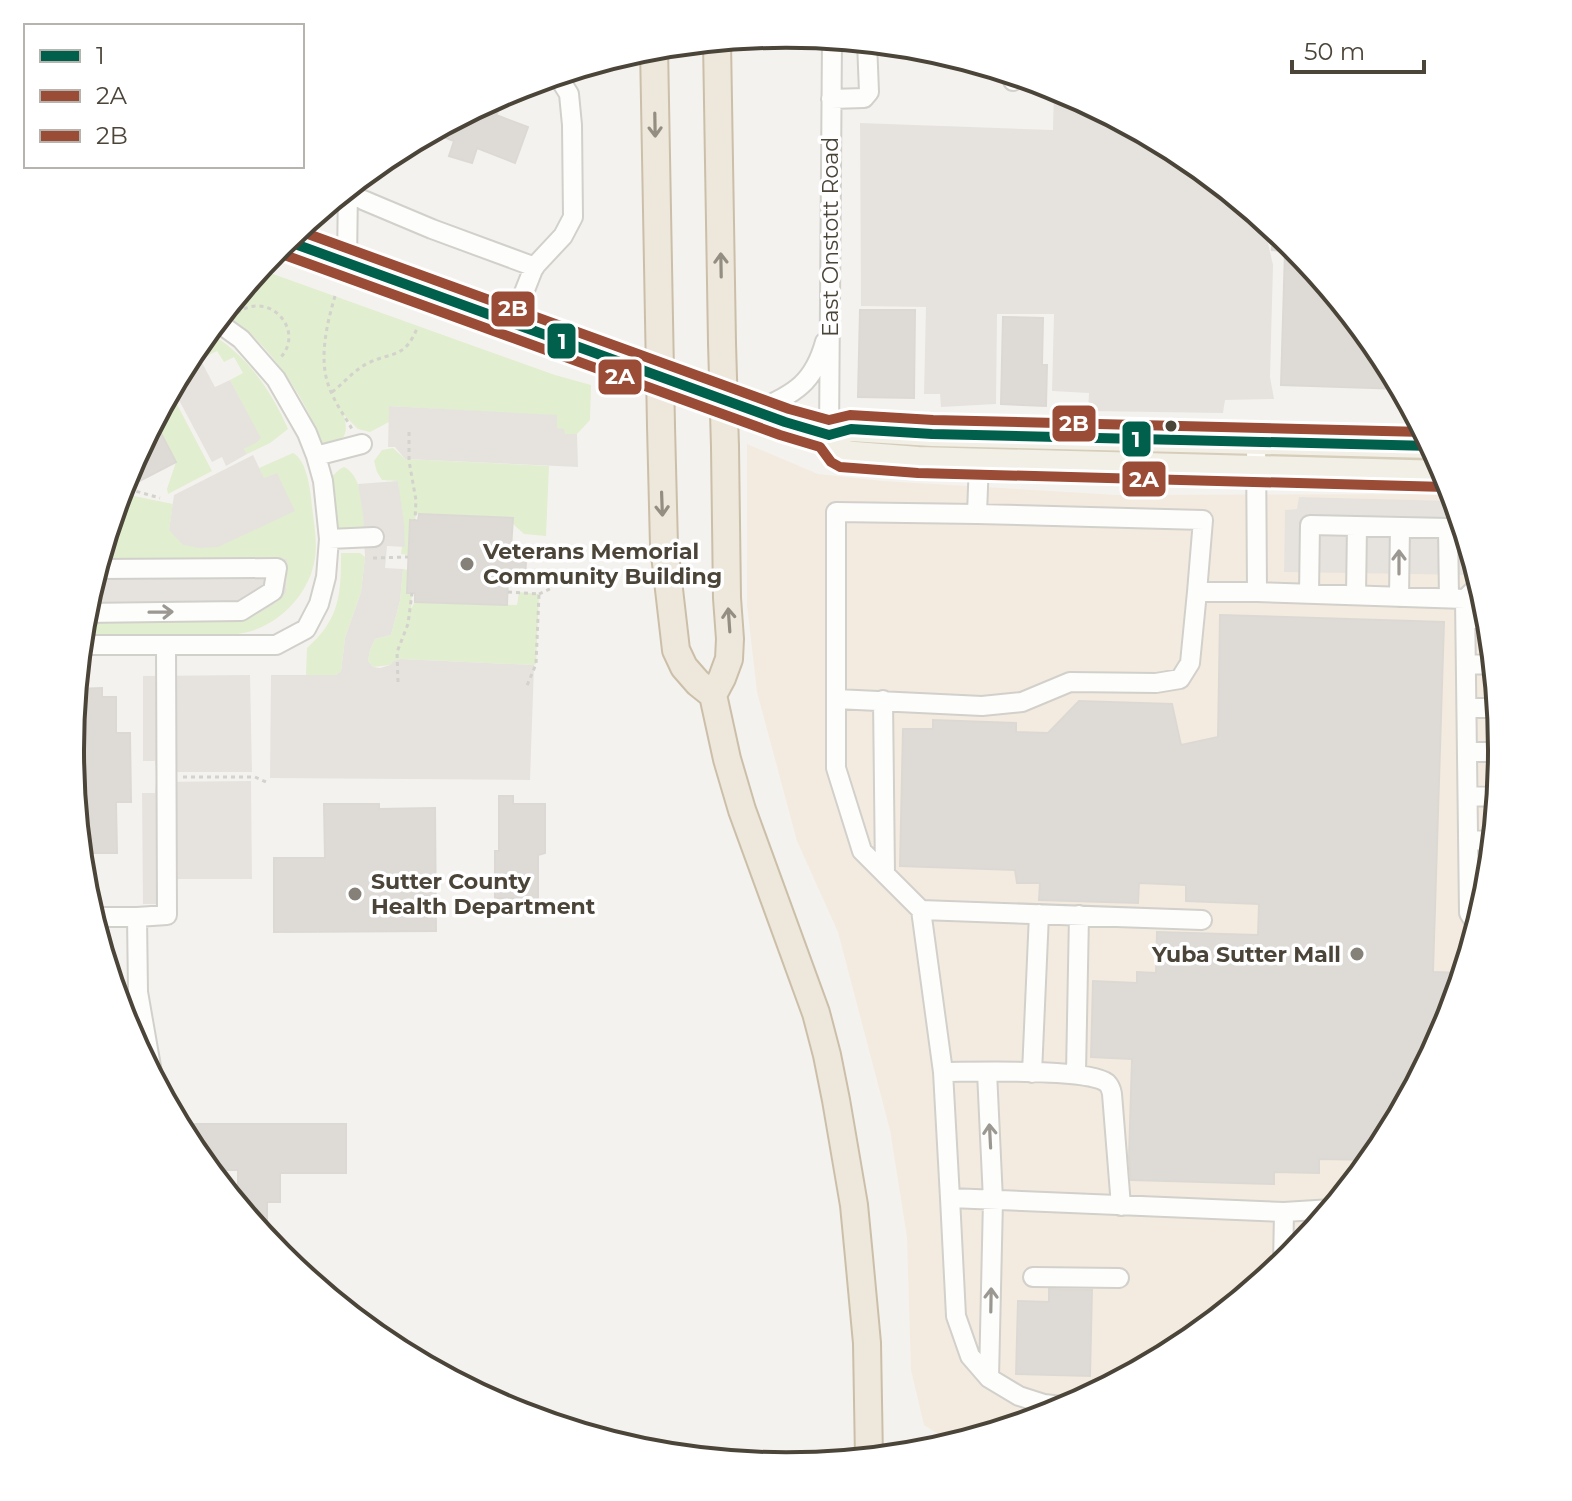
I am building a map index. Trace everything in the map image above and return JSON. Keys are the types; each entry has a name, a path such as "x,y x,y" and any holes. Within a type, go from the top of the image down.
{"highway":[{"path":"713,695 729,659 730,639 717,52"},
{"path":"654,60 664,546 676,650 684,667 713,695 742,810 816,1013 830,1070 846,1156 859,1257 867,1343 869,1448"}],"main road":[{"path":"298,245 829,435 851,429 932,434 1419,446"},
{"path":"829,435 842,453 918,459 1431,473"}],"street":[{"name":"East Onstott Road","path":"829,435 832,50"},
{"path":"831,99 864,98 869,92 867,53"},
{"path":"512,323 535,267 563,236 573,217 569,94 563,84"},
{"path":"363,200 535,267"},
{"path":"347,263 348,201"},
{"path":"92,645 276,645 306,629 319,604 326,577 329,539 323,481 316,456 307,433 276,379 228,324"},
{"path":"756,411 791,395 810,376 820,361 830,324"},
{"path":"1256,441 1257,592"},
{"path":"316,456 362,444"},
{"path":"977,514 979,461"},
{"path":"836,699 982,706 1022,702 1070,682 1156,683 1180,679 1190,663 1203,520 836,512 836,699 836,768 862,851 921,910 943,1072 956,1316 970,1356 989,1378 1019,1396 1044,1404"},
{"path":"1309,593 1310,525 1448,528 1457,598 1466,619 1469,913"},
{"path":"1356,595 1357,526"},
{"path":"1399,597 1400,527"},
{"path":"329,539 374,537"},
{"path":"97,613 241,611 273,591 277,568 107,569"},
{"path":"1197,592 1457,598 1470,590"},
{"path":"1466,619 1476,619"},
{"path":"104,917 167,915 166,645"},
{"path":"1466,664 1483,665"},
{"path":"883,700 885,874"},
{"path":"1467,708 1487,708"},
{"path":"1468,752 1488,752"},
{"path":"1468,796 1487,797"},
{"path":"1468,840 1482,841"},
{"path":"1469,884 1476,884"},
{"path":"921,910 1202,920"},
{"path":"1032,1073 1039,914"},
{"path":"1076,1073 1079,915"},
{"path":"137,917 138,992 146,1040"},
{"path":"943,1072 1076,1073 1106,1082 1111,1088 1121,1206"},
{"path":"987,1072 993,1200 989,1378"},
{"path":"950,1198 1284,1212 1317,1210"},
{"path":"1283,1247 1284,1212"},
{"path":"1033,1277 1119,1278"}],"path":[{"path":"335,296 327,325 324,362 327,383 362,444"},
{"path":"240,310 260,305 273,310 286,325 289,335 287,349 276,361"},
{"path":"332,392 368,363 403,349 410,343 418,326"},
{"path":"409,432 415,520"},
{"path":"134,491 160,498"},
{"path":"373,558 408,557"},
{"path":"508,592 539,594 552,588"},
{"path":"398,682 397,652 408,624 412,593"},
{"path":"526,688 536,664 539,594"},
{"path":"166,777 255,777 266,782"}],"shaded area":[{"path":"1054,101 1097,120 1176,166 1214,193 1267,239 1273,265 1270,377 1274,399 1225,400 1223,413 1088,411 1089,393 1052,391 1054,314 997,314 996,404 941,407 940,394 924,394 926,307 861,306 860,123 1053,130"},
{"path":"201,361 215,387 230,380 261,438 244,449 247,454 226,466 222,457 212,462 178,399"},
{"path":"389,406 557,415 557,428 564,429 565,434 577,434 578,467 405,459 395,447 388,447"},
{"path":"747,444 818,474 883,481 1117,495 1439,494 1451,525 1465,569 1482,659 1487,705 1487,796 1475,888 1465,932 1435,1019 1416,1061 1370,1141 1343,1178 1314,1214 1249,1279 1214,1308 1137,1359 1097,1381 1012,1416 941,1436 924,1425 911,1370 907,1237 890,1130 838,932 797,841 757,692 747,605"},
{"path":"253,455 264,478 277,473 295,511 218,547 183,545 169,530 174,495"},
{"path":"398,481 405,547 387,546 385,568 403,569 400,601 391,635 375,639 368,661 373,667 380,668 401,659 534,665 530,780 270,778 271,675 336,675 341,671 345,638 361,592 365,557 358,484"},
{"path":"1299,497 1442,501 1466,575 1284,572 1285,510 1297,509"},
{"path":"110,559 287,559 286,593 259,613 235,621 96,622"},
{"path":"250,675 252,772 156,772 155,761 143,761 143,676"},
{"path":"251,781 252,879 177,879 176,904 143,904 142,793 155,793 156,782"}],"green space":[{"path":"271,273 555,375 591,385 590,420 577,434 564,434 557,429 557,416 390,406 389,422 370,432 358,429 344,415 346,429 343,437 323,446 306,409 283,371 232,319"},
{"path":"218,339 233,350 255,373 274,400 288,429 270,443 247,454 244,449 260,438 230,380 243,373 234,357 224,362 217,351 204,358"},
{"path":"176,403 212,471 168,494 176,462 160,432"},
{"path":"393,448 405,459 549,466 546,536 524,534 512,523 512,518 416,514 415,520 410,521 408,555 401,554 404,547 398,481 382,480 374,461 382,450"},
{"path":"293,453 303,464 308,481 316,553 307,583 292,605 260,628 230,635 94,635 96,622 235,621 259,613 286,593 287,559 110,558 132,496 173,504 169,530 277,473 264,479 259,468"},
{"path":"344,467 350,471 358,486 364,528 359,533 339,535 330,478"},
{"path":"341,553 360,553 365,557 361,592 345,638 341,671 336,675 306,675 307,648 326,627 336,605"},
{"path":"403,569 408,570 407,592 412,593 411,609 415,601 517,605 519,592 539,594 536,664 401,659 390,665 373,667 368,661 375,639 391,635 400,601"}],"building":[{"path":"496,110 496,115 528,127 515,163 477,148 472,163 449,156 454,141 444,137"},
{"path":"1285,256 1343,323 1388,389 1281,385"},
{"path":"860,310 915,310 914,398 858,397"},
{"path":"1003,317 1043,318 1042,365 1047,365 1046,406 1001,404"},
{"path":"160,432 176,462 137,482"},
{"name":"Veterans Memorial Community Building","path":"419,514 513,518 511,548 527,548 525,577 508,577 507,605 415,602 415,593 407,593 410,520 418,521"},
{"path":"1220,615 1444,622 1433,972 1452,973 1416,1061 1356,1160 1319,1159 1319,1173 1274,1172 1274,1184 1131,1180 1132,1059 1091,1057 1093,981 1137,983 1137,972 1156,973 1157,932 1258,935 1259,904 1186,901 1186,885 1139,883 1138,903 1039,900 1040,883 1017,883 1015,870 900,866 903,729 933,729 933,720 1016,723 1016,732 1048,733 1079,701 1172,704 1181,745 1218,737"},
{"path":"102,688 102,697 116,697 116,733 130,733 131,802 116,802 117,853 92,853 85,796 87,689"},
{"path":"499,796 513,796 513,804 545,804 545,853 538,855 538,899 495,898"},
{"name":"Sutter County Health Department","path":"324,804 379,804 379,809 435,808 436,931 274,932 274,858 325,858"},
{"path":"195,1124 346,1124 346,1173 280,1173 280,1202 267,1202 267,1224 238,1189 238,1170 223,1170 195,1130"},
{"path":"1049,1289 1092,1290 1090,1376 1016,1374 1018,1301 1049,1302"}],"transit line":[{"name":"2B","path":"310,235 789,409 829,420 850,415 933,420 1412,432"},
{"name":"1","path":"298,245 785,422 829,435 851,429 932,434 1419,446"},
{"name":"2A","path":"287,256 820,447 831,462 840,467 918,473 1437,487"}],"place":[{"name":"Veterans Memorial Community Building","path":"467,564"},
{"name":"Sutter County Health Department","path":"355,894"},
{"name":"Yuba Sutter Mall","path":"1357,954"}]}
